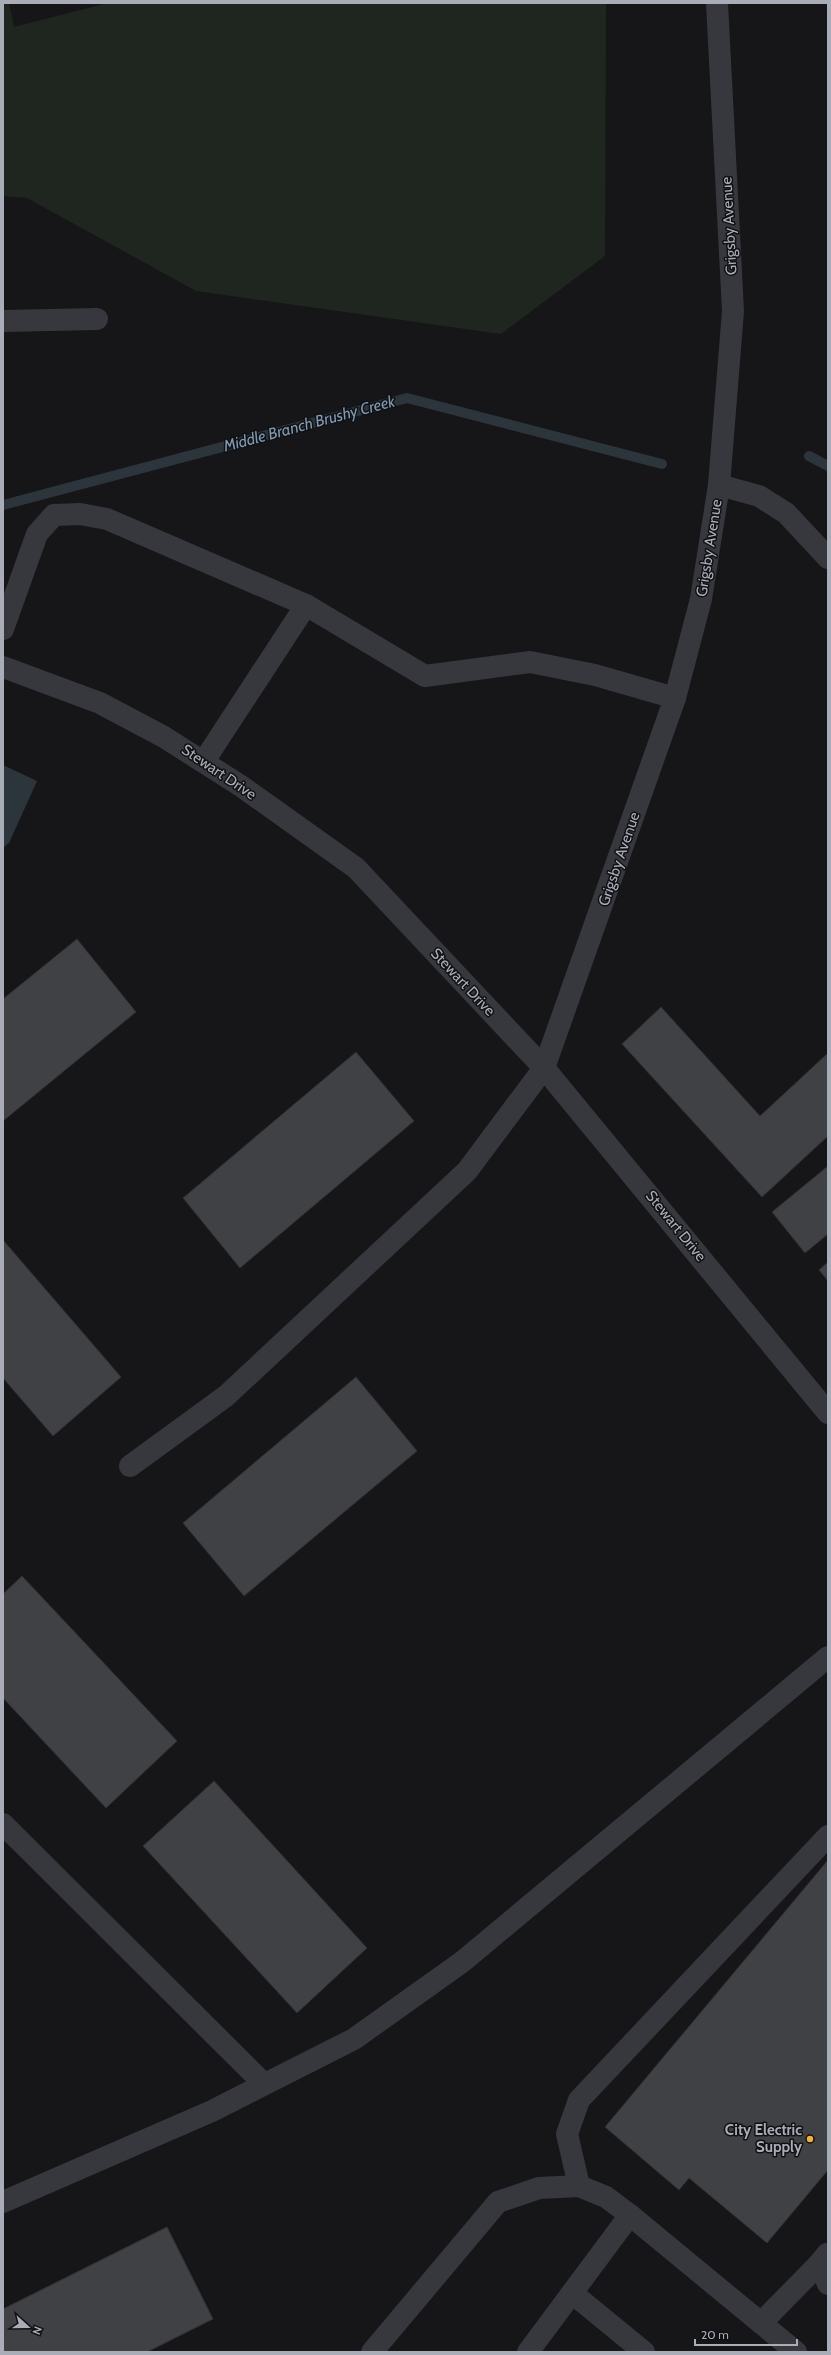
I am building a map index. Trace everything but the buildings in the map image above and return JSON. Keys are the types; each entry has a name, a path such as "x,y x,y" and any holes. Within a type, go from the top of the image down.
{"street":[{"name":"Grigsby Avenue","path":"130,1466 226,1396 467,1171 544,1068 675,698 701,599 719,485 733,312 718,3"},
{"path":"3,321 97,319"},
{"path":"719,485 759,496 786,513 828,558"},
{"path":"3,629 38,534 54,516 80,514 107,519 306,605 425,676 530,662 595,675 675,698"},
{"path":"204,761 306,605"},
{"name":"Stewart Drive","path":"3,667 100,703 164,737 204,761 356,868 544,1068 828,1413"},
{"path":"3,2202 212,2111 354,2039 462,1962 828,1657"},
{"path":"3,1824 264,2084"},
{"path":"579,2186 567,2134 579,2100 828,1836"},
{"path":"372,2352 498,2202 539,2188 579,2186 606,2197 630,2215 796,2352"},
{"path":"528,2352 630,2215"},
{"path":"761,2323 823,2258"},
{"path":"823,2258 828,2284"},
{"path":"572,2293 644,2352"}],"shaded area":[{"path":"3,3 9,3 14,27 108,3 606,3 605,256 501,334 196,291 27,198 3,196"},
{"path":"3,765 37,781 9,843 3,848"}],"waterway":[{"name":"Middle Branch Brushy Creek","path":"3,505 407,398 662,464"},
{"name":"Middle Branch Brushy Creek","path":"809,456 828,466"}],"place":[{"name":"City Electric Supply","path":"810,2139"}]}
